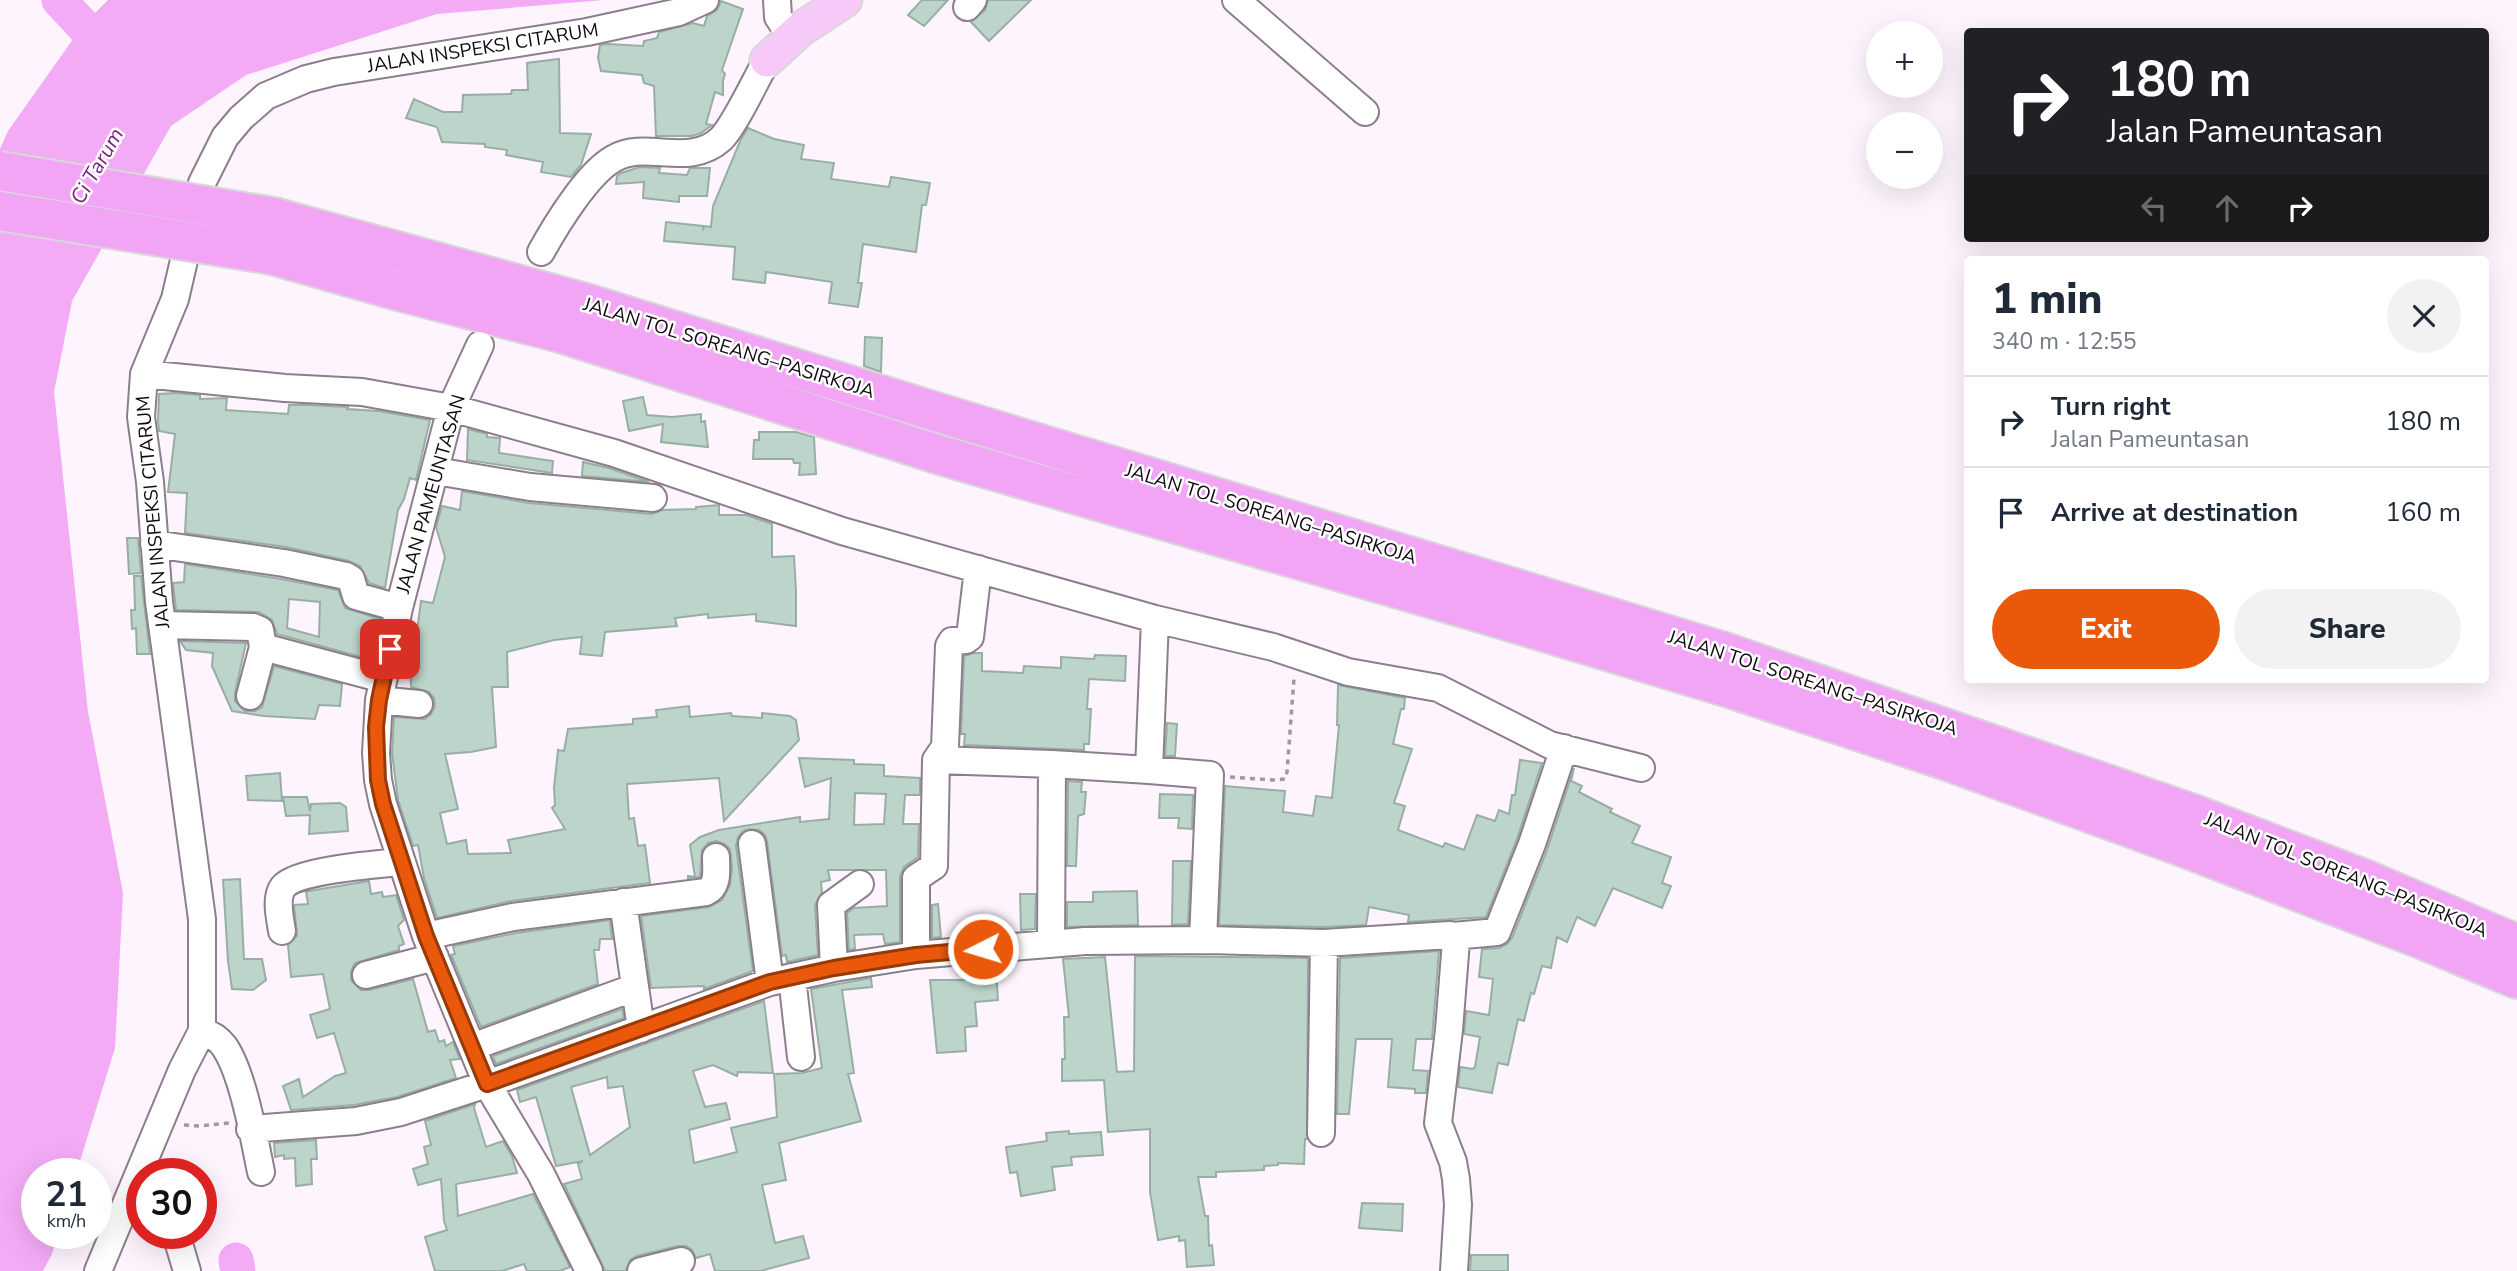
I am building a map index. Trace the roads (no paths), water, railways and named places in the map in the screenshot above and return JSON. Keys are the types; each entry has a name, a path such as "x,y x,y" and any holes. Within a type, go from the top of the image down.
{"highway":[{"name":"JALAN TOL SOREANG–PASIRKOJA","path":"0,171 274,217 586,303 1725,652 2192,813 2367,880 2517,944"},
{"name":"JALAN TOL SOREANG–PASIRKOJA","path":"0,211 272,255 560,333 940,455 1490,616 1732,690 1947,761 2143,832 2517,979"}],"main road":[{"path":"767,60 789,16 826,11 845,0"}],"street":[{"name":"JALAN INSPEKSI CITARUM","path":"202,1031 202,919 162,625 150,482 141,417 144,374 175,299 202,184 225,137 241,118 266,96 306,79 334,72 587,32 679,12 705,0"},
{"path":"1236,0 1365,112"},
{"path":"541,252 577,195 613,158 628,153 692,154 722,138 767,60"},
{"name":"JALAN PAMEUNTASAN","path":"480,345 451,408 399,608 381,690 376,752 378,780 383,804 431,946 487,1084 541,1174 589,1271"},
{"path":"144,374 285,388 362,392 451,408 614,453 817,523 1154,619 1273,647 1348,672 1438,688 1542,741 1641,768"},
{"path":"436,471 530,487 653,498"},
{"path":"154,544 284,563 346,576 351,579 356,596 399,608"},
{"path":"916,955 916,878 934,866 936,760 945,747 949,646 952,641 970,638 978,569"},
{"path":"1149,770 1154,619"},
{"path":"162,625 260,629 263,647 250,696"},
{"path":"263,647 419,704"},
{"path":"249,1123 345,1122 401,1112 781,980 834,968 916,955 1085,941 1324,943 1495,934 1541,820 1564,748"},
{"path":"936,760 1052,764 1210,775 1203,940"},
{"path":"1051,944 1052,764"},
{"path":"752,844 781,980 801,1057"},
{"path":"366,975 431,946 513,916 706,892 715,884 716,858"},
{"path":"282,931 280,894 288,882 340,868 402,862"},
{"path":"834,968 831,905 860,884"},
{"path":"623,902 640,1029"},
{"path":"1453,936 1456,941 1449,1030 1438,1123 1453,1162 1456,1179 1458,1205 1454,1271"},
{"path":"1321,1133 1324,943"},
{"path":"472,1047 633,988"},
{"path":"154,1158 161,1123 182,1070 202,1031 219,1040 229,1055 242,1089 261,1172"},
{"path":"98,1271 126,1216"},
{"path":"180,1249 187,1271"},
{"path":"641,1271 681,1261"}],"water":[{"name":"Ci Tarum","path":"108,0 604,0 437,14 246,75 171,126 72,301 54,392 88,712 123,893 115,1048 81,1158 21,1158 21,1249 54,1249 52,1254 43,1271 0,1271 0,149 8,131 83,25"}],"waterway":[{"path":"59,0 116,61"},
{"path":"236,1260 238,1271"}]}
